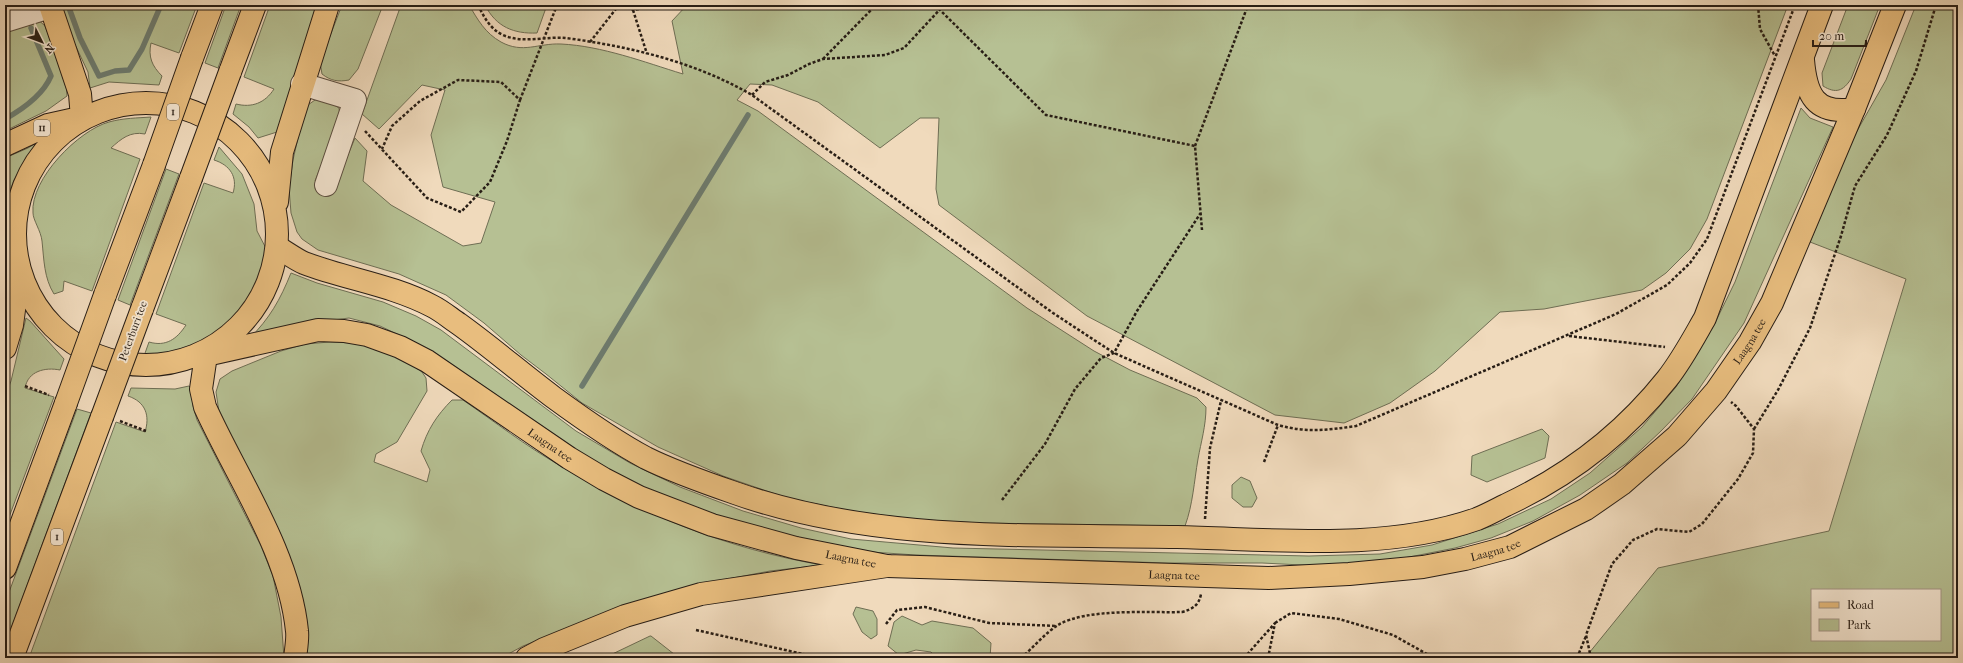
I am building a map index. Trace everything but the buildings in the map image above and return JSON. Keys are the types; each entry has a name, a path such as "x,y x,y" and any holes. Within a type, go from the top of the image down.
{"main road":[{"name":"1","path":"5,568 60,400 105,295 212,5"},
{"name":"Peterburi tee","path":"12,658 110,418 142,309 255,5"},
{"path":"295,658 297,632 290,591 275,550 205,406 201,389 206,355 252,311 269,281 277,247 276,211 282,152 302,84 328,5"},
{"path":"277,247 302,262 376,284 433,306 486,343 551,395 594,426 655,462 724,489 776,507 815,516 880,526 949,533 1345,542 1412,535 1477,519 1530,494 1569,470 1601,446 1633,417 1667,379 1687,349 1710,305 1822,5"},
{"name":"Laagna tee","path":"19,272 36,306 61,335 94,355 131,364 170,366 206,355 318,330 344,331 367,335 400,347 427,361 569,458 604,479 639,497 712,525 796,548 887,566 1269,578 1349,574 1423,567 1465,559 1510,547 1586,509 1622,484 1677,436 1716,391 1750,342 1772,303 1854,110 1895,5"},
{"path":"50,6 80,94 82,118"},
{"path":"1803,57 1805,83 1811,96 1824,106 1838,112 1854,110"},
{"path":"5,348 12,325 19,272 10,223 22,187 37,159 58,135 82,118 122,104 165,103 206,116 240,141 266,180 276,211"},
{"name":"11","path":"5,144 48,125 82,118"},
{"path":"526,658 544,649 625,616 702,594 887,566"}],"lane":[{"path":"5,21 50,6"},
{"path":"302,84 355,100 326,185"}],"path":[{"path":"478,5 488,23 502,34 516,39 544,38 590,42 647,54 671,60 706,72 752,95 1053,313 1114,353 1278,425 1302,430 1322,431 1356,426 1616,314 1667,285 1690,263 1707,239 1795,5"},
{"path":"350,115 427,198 461,212 490,182 507,141 520,100 557,5"},
{"path":"590,42 619,5"},
{"path":"628,5 633,10 647,54"},
{"path":"633,10 661,5"},
{"path":"823,59 876,5"},
{"path":"935,5 1046,115 1195,146"},
{"path":"752,95 765,82 788,75 809,64 823,59 885,55 904,48 944,5"},
{"path":"1202,230 1195,146 1248,5"},
{"path":"1758,5 1760,29 1775,56"},
{"path":"1577,658 1612,564 1632,540 1657,529 1689,532 1702,524 1738,479 1754,453 1754,428 1778,390 1810,328 1841,236 1855,186 1887,135 1916,71 1936,5"},
{"path":"382,149 392,126 414,106 420,101 458,80 501,82 520,100"},
{"path":"1002,500 1045,444 1075,389 1101,358 1114,353 1137,311 1200,213"},
{"path":"1567,335 1687,349"},
{"path":"25,386 60,400"},
{"path":"1716,391 1736,406 1754,428"},
{"path":"1205,522 1210,448 1221,401"},
{"path":"110,418 146,431"},
{"path":"1264,462 1278,425"},
{"path":"1021,658 1057,626 1075,618 1091,615 1182,612 1192,609 1197,605 1200,600 1202,588"},
{"path":"886,624 897,610 925,607 989,623 1057,626"},
{"path":"1244,658 1275,623 1291,613 1339,619 1393,635 1434,658"},
{"path":"1268,658 1275,623"},
{"path":"696,630 821,658"},
{"path":"1586,635 1591,658"}],"green space":[{"path":"5,5 22,5 45,26 66,81 67,96 46,111 5,131"},
{"path":"60,5 197,5 179,53 151,43 150,53 152,61 162,76 159,85 109,82 90,88 88,72 70,34"},
{"path":"226,5 241,5 218,68 205,63"},
{"path":"270,5 318,5 277,132 258,138 249,127 233,114 236,104 253,105 267,98 274,89 244,77"},
{"path":"342,5 383,5 358,69 349,80 338,81 332,80 322,74 320,62"},
{"path":"401,5 469,5 479,21 491,35 501,42 509,45 524,48 553,44 576,45 623,55 683,74 672,21 687,5 1788,5 1707,219 1690,249 1666,273 1642,290 1544,309 1500,312 1435,371 1390,403 1344,423 1275,415 1087,316 939,205 936,189 939,118 920,118 880,148 818,102 772,85 750,84 737,100 758,111 1027,308 1094,351 1130,370 1197,398 1206,407 1192,501 1185,526 981,523 923,520 855,512 787,498 723,476 658,447 582,403 521,355 484,323 446,295 399,274 318,250 302,239 297,232 291,213 289,188 293,160 305,107 315,100 323,98 339,108 340,118 315,181 334,188 355,138 367,151 363,181 391,205 463,246 481,243 495,202 443,187 431,135 445,90 422,85 379,129 362,114"},
{"path":"485,5 547,5 537,33 529,33 506,28 489,13"},
{"path":"1848,5 1880,5 1851,79 1842,89 1832,90 1823,86 1822,73"},
{"path":"1916,5 1958,5 1958,658 1585,658 1658,568 1829,531 1906,279 1810,242 1853,138 1886,80"},
{"path":"1801,108 1810,118 1833,127 1744,323 1692,399 1627,463 1580,495 1533,521 1491,538 1455,548 1389,561 1321,566 1262,563 1168,563 916,555 856,551 742,526 609,474 418,344 380,326 349,318 318,322 249,339 263,324 274,308 291,273 317,283 383,302 416,316 441,330 576,431 630,463 680,487 743,511 801,528 851,539 953,548 1309,556 1380,554 1432,545 1498,524 1551,499 1590,473 1642,427 1676,387 1714,325 1735,282"},
{"path":"151,117 145,134 140,133 126,136 111,148 140,159 92,291 64,281 63,291 54,294 46,275 41,237 33,216 34,200 39,186 48,171 59,158 71,145 84,135 109,122 130,118"},
{"path":"38,142 14,180 8,197 5,196 5,158"},
{"path":"219,147 242,174 254,204 257,231 271,258 265,275 257,291 236,319 209,341 193,349 175,354 156,357 144,356 149,342 166,343 175,338 186,325 156,314 204,183 233,193 234,182 231,172 220,162 214,160"},
{"path":"166,169 179,174 130,305 118,300"},
{"path":"26,318 64,359 60,370 43,370 33,374 27,382 25,388 54,397 5,528 5,397 11,381"},
{"path":"330,342 354,343 383,351 409,363 422,372 426,378 427,391 397,442 376,454 374,462 427,482 430,470 421,451 426,436 437,417 452,400 463,400 547,458 590,483 653,514 753,550 822,565 770,571 691,586 633,603 523,646 501,658 307,658 307,645 240,453 219,412 216,392 220,379 232,371 281,351 305,344"},
{"path":"189,386 192,389 193,406 197,420 261,546 273,576 281,617 284,658 29,658 116,422 145,432 147,415 143,406 139,402 128,396 131,388 175,389"},
{"path":"77,409 91,413 5,645 5,603"},
{"path":"1542,429 1549,436 1545,458 1487,482 1471,475 1472,456"},
{"path":"1241,477 1250,481 1257,498 1252,507 1243,507 1232,498 1232,485"},
{"path":"856,607 873,611 877,619 877,635 871,639 862,632 853,614"},
{"path":"902,616 922,625 932,621 973,628 991,643 990,658 936,658 931,652 916,650 899,655 888,646 894,622"},
{"path":"650,636 679,658 604,658"}],"waterway":[{"path":"68,5 80,38 99,76 115,71 129,70 142,49 161,5"},
{"path":"5,119 32,101 43,89 51,76 31,28"},
{"path":"582,386 748,115"}]}
